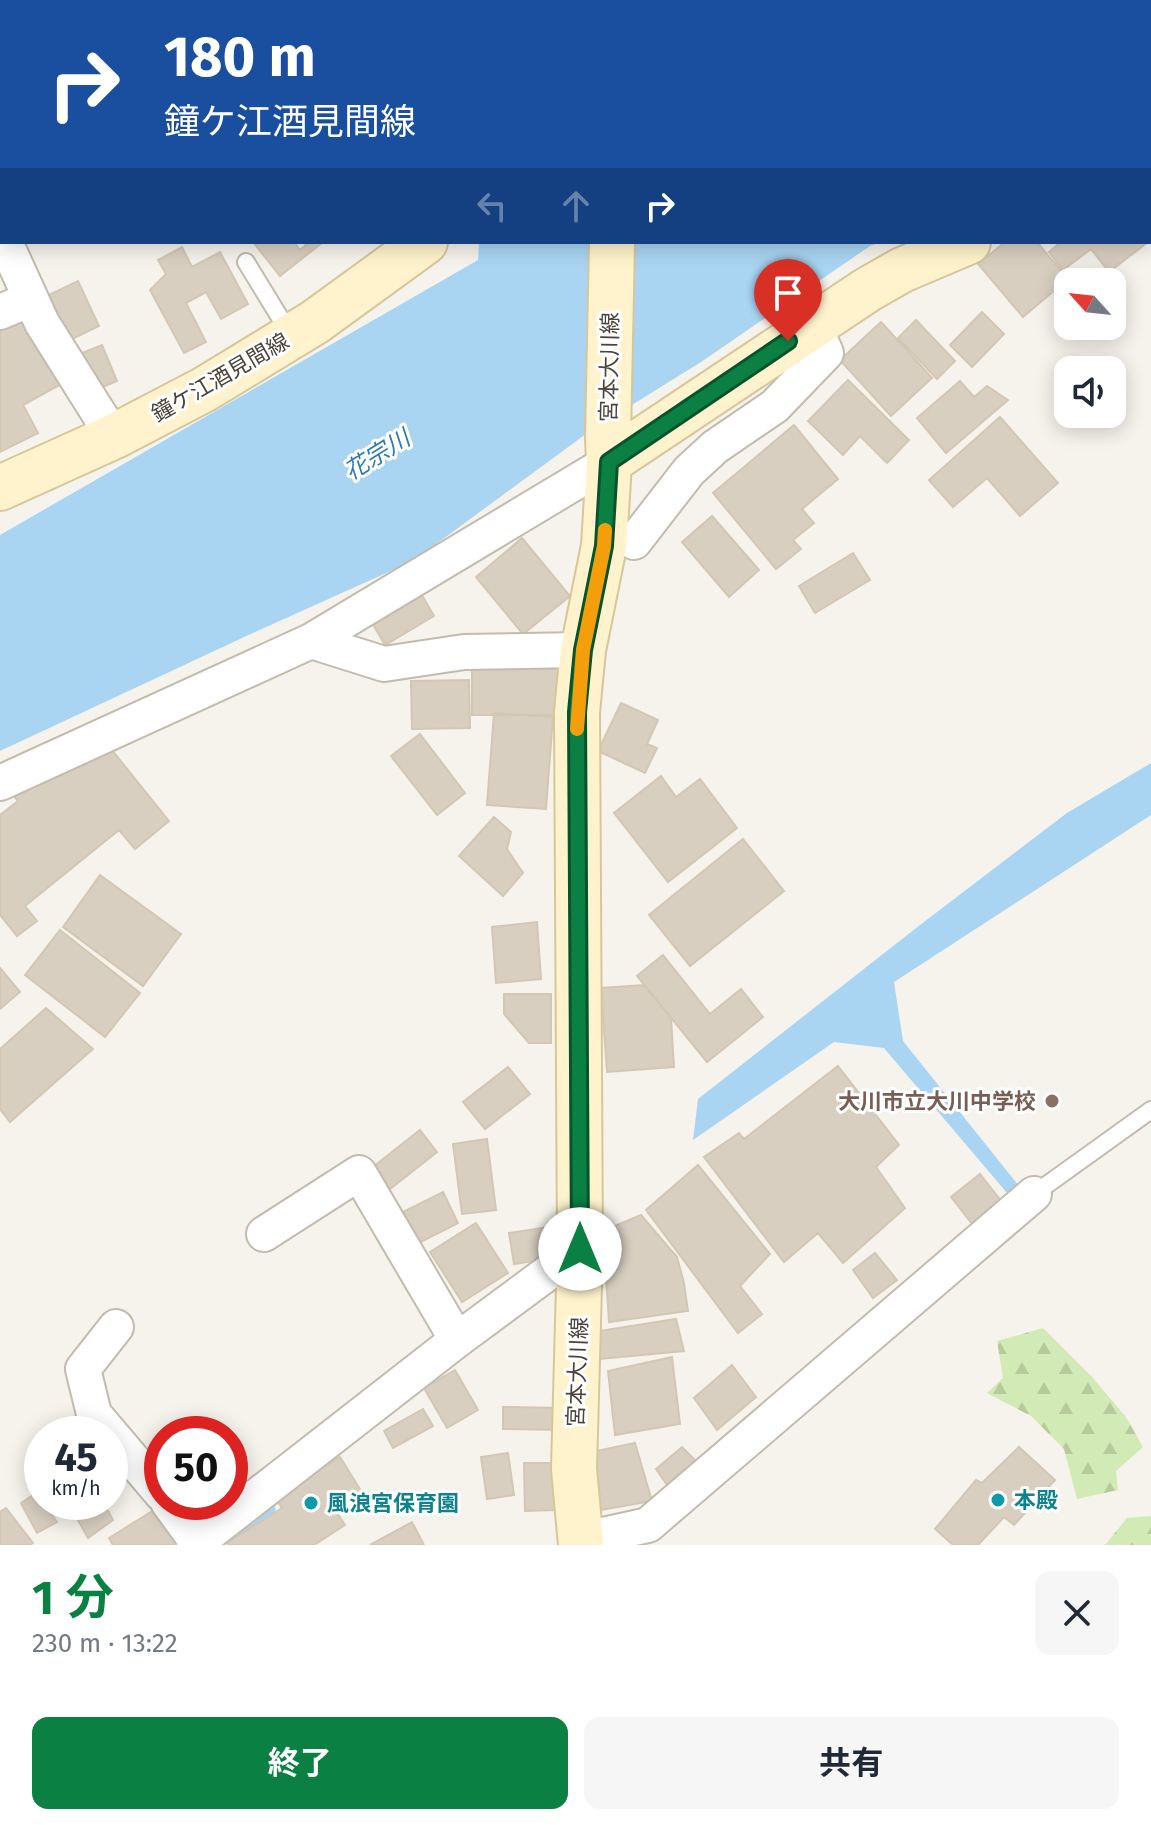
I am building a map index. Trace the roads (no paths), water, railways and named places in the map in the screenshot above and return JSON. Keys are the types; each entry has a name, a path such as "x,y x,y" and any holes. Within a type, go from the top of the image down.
{"main road":[{"name":"鐘ケ江酒見間線","path":"0,488 115,436 205,389 315,322 389,255 419,244"},
{"name":"宮本大川線","path":"580,1542 574,1469 580,1249 577,712 583,650 604,546 612,244"},
{"path":"608,450 902,270 963,244"}],"street":[{"path":"5,244 15,305 42,323 115,436"},
{"path":"634,542 689,471 715,447 775,406 826,353 813,324"},
{"path":"0,783 311,641 608,450"},
{"path":"311,641 384,664 464,652 583,650"},
{"path":"264,1234 359,1173 457,1340"},
{"path":"580,1542 648,1525 1023,1204"},
{"path":"180,1520 196,1544 457,1340 580,1249"},
{"path":"116,1327 83,1369 94,1414 144,1473"}],"lane":[{"path":"246,262 291,336"},
{"path":"1023,1204 1151,1110"}],"water":[{"name":"花宗川","path":"479,244 875,244 701,362 590,431 413,561 0,751 0,535 478,260"},
{"path":"1151,763 1151,815 894,982 903,1041 1023,1191 1013,1200 884,1048 834,1042 693,1140 698,1099 1067,813"}],"waterway":[{"path":"238,1531 271,1509"}],"place":[{"name":"大川市立大川中学校","path":"1052,1101"},
{"name":"本殿","path":"998,1500"},
{"name":"風浪宮保育園","path":"311,1503"}]}
